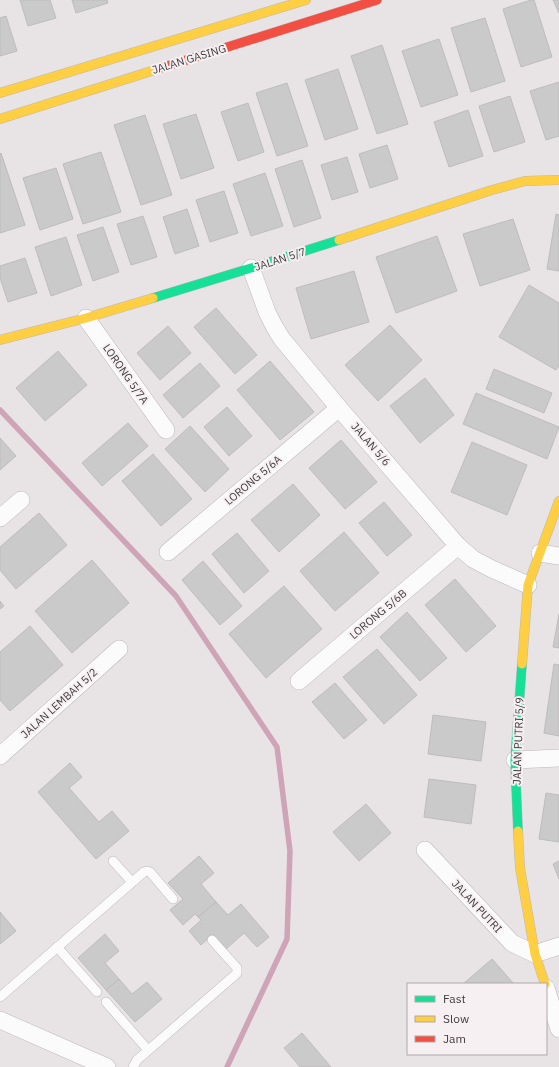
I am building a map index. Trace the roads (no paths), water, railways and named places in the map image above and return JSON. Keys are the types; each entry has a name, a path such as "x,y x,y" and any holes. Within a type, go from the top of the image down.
{"street":[{"name":"JALAN GASING","path":"0,93 306,0"},
{"name":"JALAN GASING","path":"0,119 377,0"},
{"name":"JALAN 5/7","path":"0,340 86,318 252,268 492,190 524,181 559,180"},
{"name":"JALAN 5/6","path":"252,268 268,312 282,339 339,408 458,546 474,559 492,570 528,585"},
{"name":"LORONG 5/7A","path":"86,318 166,430"},
{"name":"LORONG 5/6A","path":"168,552 339,408"},
{"path":"0,518 21,500"},
{"name":"JALAN PUTRI 5/9","path":"545,983 535,954 520,868 515,760 528,585 559,501"},
{"name":"LORONG 5/6B","path":"299,681 458,546"},
{"path":"540,552 559,556"},
{"name":"JALAN LEMBAH 5/2","path":"0,756 119,650"},
{"path":"515,760 559,758"},
{"name":"JALAN PUTRI","path":"425,850 512,943 535,954"},
{"path":"535,954 559,946"},
{"path":"547,991 559,1029"},
{"path":"0,1020 108,1067"}],"lane":[{"path":"113,861 132,882"},
{"path":"0,997 144,872 150,872 173,899"},
{"path":"133,1067 137,1060 148,1050 237,973 237,968 212,940"},
{"path":"57,947 97,992"},
{"path":"106,1002 148,1050"}],"waterway":[{"path":"0,410 176,596 277,747 290,851 287,939 227,1067"}]}
